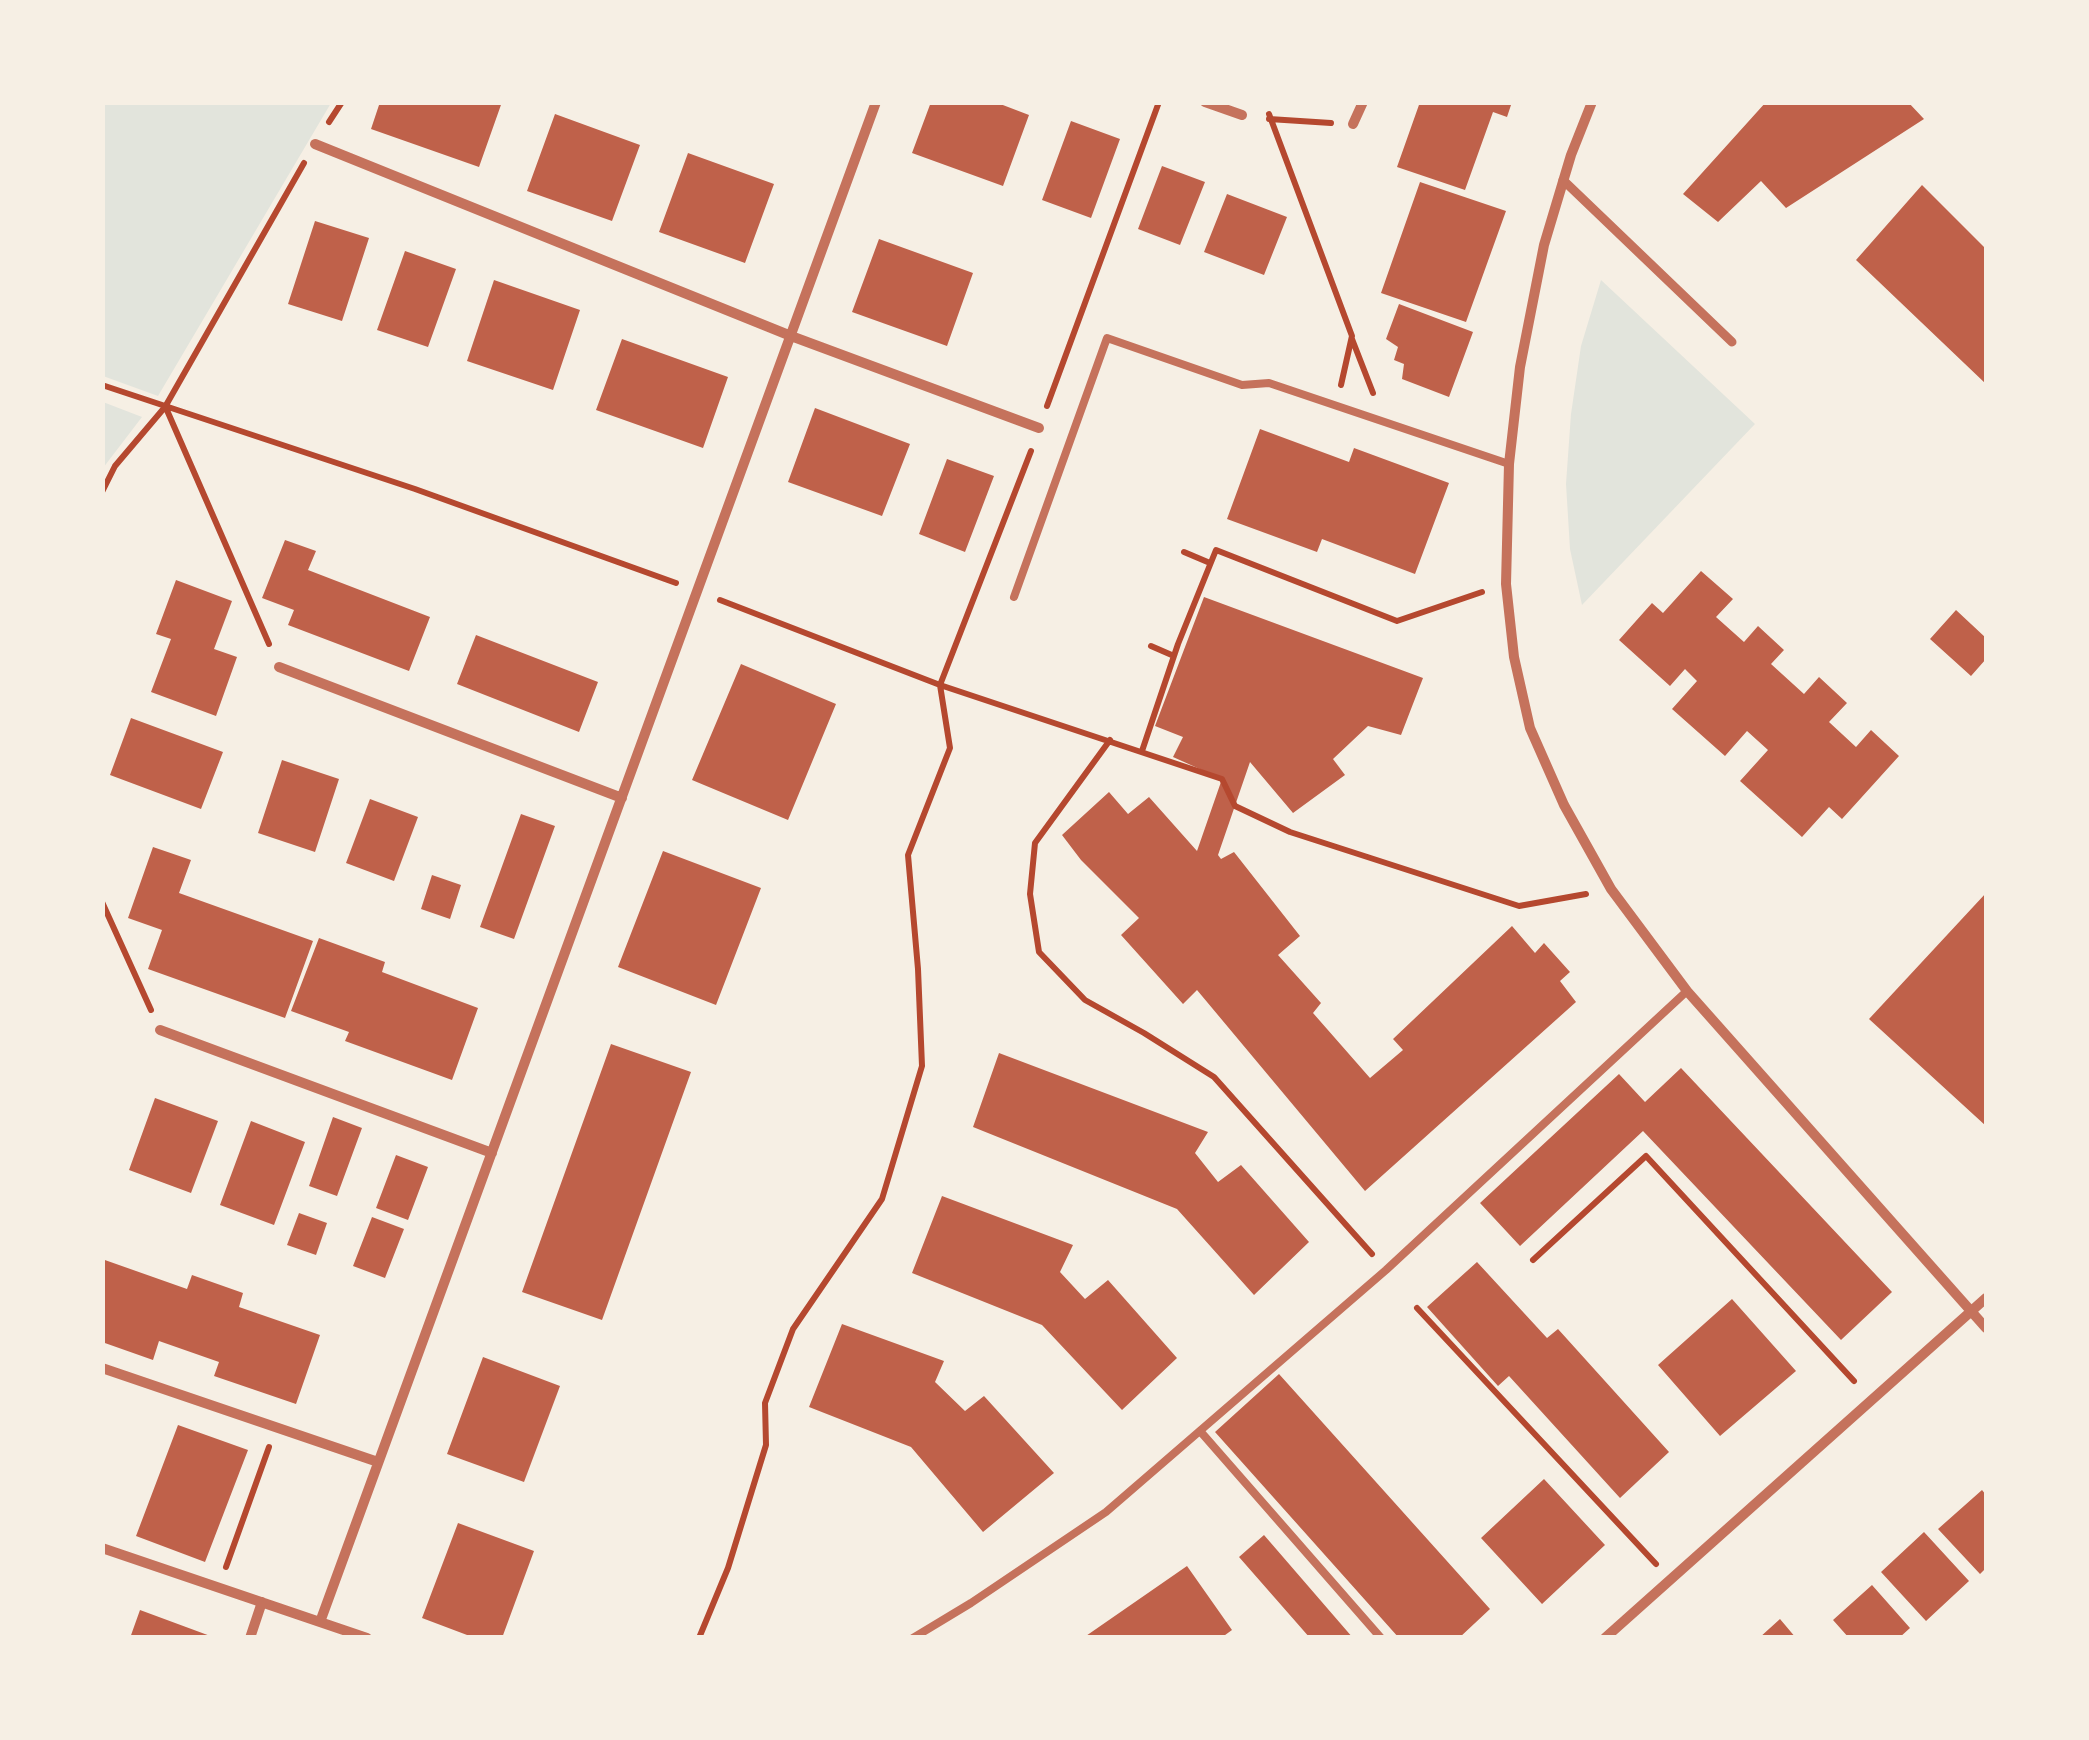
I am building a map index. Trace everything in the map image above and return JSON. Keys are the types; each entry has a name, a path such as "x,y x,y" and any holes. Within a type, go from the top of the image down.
{"street":[{"path":"320,1622 876,102"},
{"path":"1205,102 1242,116"},
{"path":"1352,124 1363,102"},
{"path":"1592,102 1570,155 1544,245 1520,366 1509,464 1506,584 1514,657 1530,728 1564,805 1612,889 1687,991 1986,1328"},
{"path":"314,144 790,336 1039,428"},
{"path":"1563,180 1732,342"},
{"path":"279,667 622,798"},
{"path":"160,1030 492,1153"},
{"path":"1605,1638 1986,1298"},
{"path":"102,1368 378,1462"},
{"path":"102,1548 366,1638"},
{"path":"250,1638 262,1602"}],"lane":[{"path":"1014,597 1107,338 1242,385 1269,383 1509,464"},
{"path":"913,1638 1106,1512 1386,1270 1687,991"},
{"path":"1200,1431 1381,1638"}],"path":[{"path":"102,492 116,466 165,407 314,144 342,102"},
{"path":"699,1638 728,1568 766,1445 765,1403 793,1328 882,1199 922,1066 908,855 950,748 940,685 1159,102"},
{"path":"1267,102 1270,120 1384,422"},
{"path":"1242,116 1352,124"},
{"path":"1336,406 1352,336"},
{"path":"102,386 165,407 279,667"},
{"path":"1142,752 1216,550 1398,621 1506,584"},
{"path":"1184,552 1210,563"},
{"path":"1151,646 1174,656"},
{"path":"1110,740 1035,843 1030,894 1038,952 1085,1000 1214,1077 1386,1270"},
{"path":"1222,779 1235,806 1290,832 1519,906 1612,889"},
{"path":"102,902 160,1030"},
{"path":"1533,1260 1646,1156 1872,1401"},
{"path":"1417,1308 1670,1579"},
{"path":"219,1587 276,1426"}],"shaded area":[{"path":"103,102 331,103 158,396 103,376"},
{"path":"1601,280 1755,424 1582,605 1570,549 1566,484 1581,346"},
{"path":"102,402 142,417 103,468"}],"building":[{"path":"380,102 502,102 479,167 371,129"},
{"path":"931,102 995,102 1029,115 1003,186 912,153"},
{"path":"1420,102 1512,102 1507,117 1493,112 1465,190 1397,167"},
{"path":"1766,102 1908,102 1924,119 1786,208 1761,181 1718,222 1683,194"},
{"path":"555,114 640,145 612,221 527,191"},
{"path":"1071,121 1120,139 1091,218 1042,200"},
{"path":"688,153 774,184 745,263 659,232"},
{"path":"1162,166 1205,182 1180,245 1138,229"},
{"path":"1420,182 1506,211 1466,322 1381,293"},
{"path":"1922,185 1986,249 1986,384 1856,260"},
{"path":"1227,194 1287,217 1264,275 1204,252"},
{"path":"315,221 369,238 342,321 288,304"},
{"path":"879,239 973,273 947,346 852,312"},
{"path":"405,251 456,269 428,347 377,330"},
{"path":"494,280 580,310 553,390 467,361"},
{"path":"1399,304 1473,332 1449,397 1402,379 1404,364 1394,360 1398,347 1386,339"},
{"path":"622,339 728,377 703,448 596,410"},
{"path":"815,408 910,444 882,516 788,482"},
{"path":"1260,429 1349,462 1354,448 1449,483 1415,574 1322,539 1317,552 1227,519"},
{"path":"947,459 994,476 965,552 919,534"},
{"path":"285,540 316,551 308,570 430,617 409,671 288,625 294,610 262,598"},
{"path":"1701,571 1733,599 1716,617 1744,642 1758,626 1784,650 1771,664 1804,694 1819,677 1847,703 1829,722 1856,747 1871,730 1899,756 1842,819 1829,807 1802,837 1740,781 1768,750 1747,731 1725,756 1672,709 1697,681 1685,669 1670,686 1619,640 1652,603 1663,613"},
{"path":"176,580 232,601 214,649 237,657 216,716 151,692 171,639 156,634"},
{"path":"1204,597 1423,678 1401,735 1368,726 1333,759 1345,775 1293,813 1250,762 1218,855 1221,859 1234,852 1300,936 1278,955 1321,1003 1313,1013 1370,1078 1403,1050 1393,1039 1512,926 1535,953 1544,943 1570,972 1560,981 1576,1002 1365,1191 1197,990 1183,1004 1121,935 1139,918 1081,860 1062,835 1109,792 1128,814 1149,797 1197,851 1222,779 1173,757 1183,737 1155,726"},
{"path":"1956,610 1986,638 1986,659 1971,676 1930,639"},
{"path":"476,635 598,682 579,732 457,684"},
{"path":"741,664 836,704 788,820 692,780"},
{"path":"131,718 223,752 201,809 110,775"},
{"path":"282,760 339,779 315,852 258,833"},
{"path":"370,799 418,817 394,881 346,863"},
{"path":"521,814 555,826 514,939 480,927"},
{"path":"153,847 191,860 179,893 313,941 285,1018 148,969 162,930 128,918"},
{"path":"663,851 761,888 716,1005 618,967"},
{"path":"432,875 461,885 450,919 421,909"},
{"path":"1986,893 1986,1126 1869,1019"},
{"path":"319,938 385,962 382,972 478,1008 452,1080 345,1041 349,1032 291,1011"},
{"path":"611,1044 691,1072 602,1320 522,1292"},
{"path":"999,1053 1208,1132 1195,1153 1218,1182 1241,1165 1309,1242 1254,1295 1177,1209 973,1127"},
{"path":"1681,1068 1892,1292 1841,1340 1643,1131 1520,1246 1480,1203 1619,1074 1645,1102"},
{"path":"155,1098 218,1121 191,1193 129,1170"},
{"path":"333,1117 362,1128 337,1196 309,1186"},
{"path":"251,1121 305,1142 274,1225 220,1205"},
{"path":"396,1155 428,1167 408,1220 376,1208"},
{"path":"942,1196 1073,1245 1060,1272 1085,1299 1108,1280 1177,1358 1122,1410 1042,1325 912,1273"},
{"path":"299,1213 327,1223 316,1255 287,1245"},
{"path":"372,1217 404,1229 385,1278 353,1266"},
{"path":"102,1259 187,1289 192,1275 243,1293 239,1307 320,1335 296,1404 214,1376 219,1362 159,1341 153,1360 102,1342"},
{"path":"1477,1262 1547,1338 1558,1329 1669,1452 1620,1498 1509,1376 1498,1386 1427,1307"},
{"path":"1732,1299 1796,1371 1720,1436 1658,1365"},
{"path":"842,1324 944,1361 935,1382 965,1411 984,1396 1054,1473 983,1532 911,1447 809,1407"},
{"path":"483,1357 560,1386 524,1482 447,1454"},
{"path":"1279,1374 1490,1609 1459,1638 1399,1638 1215,1432"},
{"path":"178,1425 248,1450 205,1562 136,1536"},
{"path":"1544,1479 1605,1545 1542,1604 1481,1538"},
{"path":"1982,1490 1986,1495 1986,1568 1980,1574 1938,1529"},
{"path":"458,1523 534,1551 502,1638 475,1638 422,1618"},
{"path":"1924,1532 1969,1581 1926,1621 1881,1572"},
{"path":"1264,1535 1353,1638 1310,1638 1239,1557"},
{"path":"1187,1566 1232,1630 1221,1638 1083,1638"},
{"path":"1872,1585 1910,1628 1899,1638 1849,1638 1833,1620"},
{"path":"140,1610 213,1637 213,1638 130,1638"},
{"path":"1780,1619 1796,1638 1759,1638"}]}
